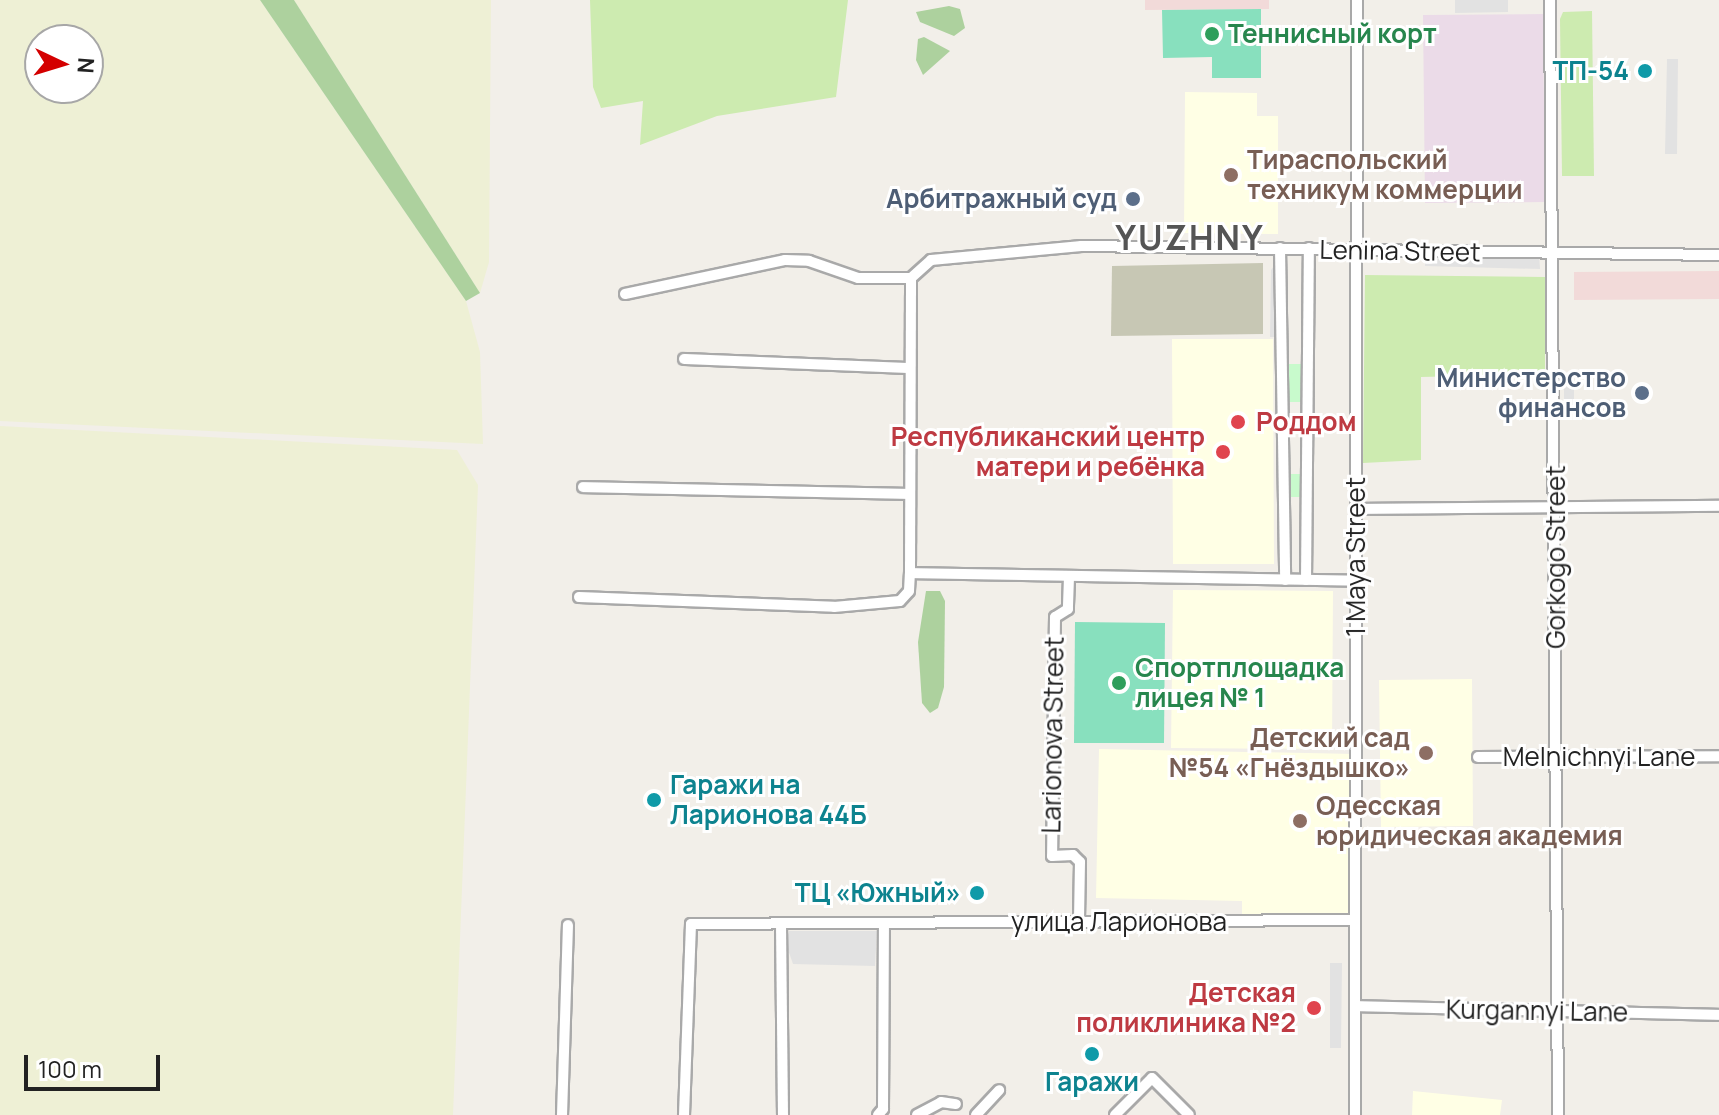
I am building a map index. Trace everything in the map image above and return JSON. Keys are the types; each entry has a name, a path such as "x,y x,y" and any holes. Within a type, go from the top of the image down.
{"street":[{"name":"1 Maya Street","path":"1355,1115 1355,581 1359,250 1357,0"},
{"name":"Gorkogo Street","path":"1550,0 1558,1115"},
{"name":"Lenina Street","path":"911,278 931,260 1081,246 1719,255"},
{"path":"1280,248 1285,580"},
{"path":"1306,580 1309,248"},
{"path":"579,597 882,605 900,601 909,591 907,494 911,278 858,278 809,261 785,260 625,294"},
{"path":"684,359 909,368"},
{"path":"583,487 907,494"},
{"path":"1356,509 1556,503 1719,506"},
{"path":"910,573 1355,581"},
{"name":"Larionova Street","path":"1069,577 1068,609 1055,617 1052,856 1073,855 1080,862 1079,922"},
{"name":"Melnichnyi Lane","path":"1478,757 1719,756"},
{"name":"улица Ларионова","path":"684,1115 691,924 1355,920"},
{"path":"878,1115 883,1109 884,923"},
{"path":"781,924 783,1115"},
{"path":"562,1115 568,925"},
{"name":"Kurgannyi Lane","path":"1356,1006 1719,1015"},
{"path":"1115,1115 1152,1078 1189,1115"},
{"path":"976,1115 999,1090"},
{"path":"917,1115 941,1102 956,1104"}],"shaded area":[{"path":"0,0 260,0 466,301 480,352 483,444 0,421"},
{"path":"294,0 491,0 489,262 480,293"},
{"path":"1145,0 1269,0 1269,9 1145,10"},
{"path":"1455,0 1508,0 1508,12 1455,13"},
{"path":"1543,14 1545,202 1425,203 1423,15"},
{"path":"1667,59 1678,59 1677,154 1665,154"},
{"name":"Тираспольский техникум коммерции","path":"1185,92 1257,93 1257,116 1278,116 1278,234 1184,233"},
{"path":"1425,251 1539,254 1540,269 1425,266"},
{"path":"1263,263 1263,334 1111,336 1112,266"},
{"path":"1274,266 1275,337 1270,337 1271,270"},
{"path":"1719,271 1719,299 1574,300 1574,272"},
{"name":"Республиканский центр матери и ребёнка","path":"1172,339 1273,339 1274,564 1173,564"},
{"path":"1564,376 1574,376 1574,414 1564,414"},
{"path":"0,426 457,450 478,485 453,1115 0,1115"},
{"path":"1173,590 1333,591 1332,749 1171,748"},
{"name":"Детский сад №54 «Гнёздышко»","path":"1472,679 1473,826 1381,827 1379,680"},
{"path":"1099,749 1355,754 1355,920 1242,921 1242,901 1096,898"},
{"path":"789,931 877,931 875,966 793,964 786,944"},
{"path":"1330,963 1342,963 1341,1048 1330,1048"},
{"path":"1413,1091 1502,1100 1500,1115 1412,1115"}],"green space":[{"path":"260,0 294,0 480,293 466,301"},
{"path":"590,0 848,0 836,97 717,116 640,145 643,101 601,108 593,87"},
{"path":"949,6 960,9 965,28 954,36 920,22 916,12"},
{"name":"Теннисный корт","path":"1261,9 1261,78 1212,78 1212,57 1163,58 1162,10"},
{"path":"1592,11 1594,176 1562,176 1560,19 1563,12"},
{"path":"924,37 950,51 923,75 916,60 918,39"},
{"path":"1365,275 1545,277 1545,374 1421,377 1421,460 1363,463"},
{"path":"1287,364 1304,364 1304,402 1287,402"},
{"path":"1289,474 1302,474 1303,497 1290,497"},
{"path":"926,591 940,591 945,601 944,687 938,708 930,713 922,703 918,642"},
{"name":"Спортплощадка лицея № 1","path":"1075,622 1165,623 1164,743 1074,743"}],"place":[{"name":"Теннисный корт","path":"1212,34"},
{"name":"ТП-54","path":"1645,71"},
{"name":"Тираспольский техникум коммерции","path":"1231,175"},
{"name":"Арбитражный суд","path":"1133,199"},
{"name":"Министерство финансов","path":"1642,393"},
{"name":"Роддом","path":"1238,422"},
{"name":"Республиканский центр матери и ребёнка","path":"1223,452"},
{"name":"Спортплощадка лицея № 1","path":"1119,683"},
{"name":"Детский сад №54 «Гнёздышко»","path":"1426,753"},
{"name":"Гаражи на Ларионова 44Б","path":"654,800"},
{"name":"Одесская юридическая академия","path":"1300,821"},
{"name":"ТЦ «Южный»","path":"977,893"},
{"name":"Детская поликлиника №2","path":"1314,1008"},
{"name":"Гаражи","path":"1092,1054"}],"district":[{"name":"YUZHNY","path":"1190,238"}]}
